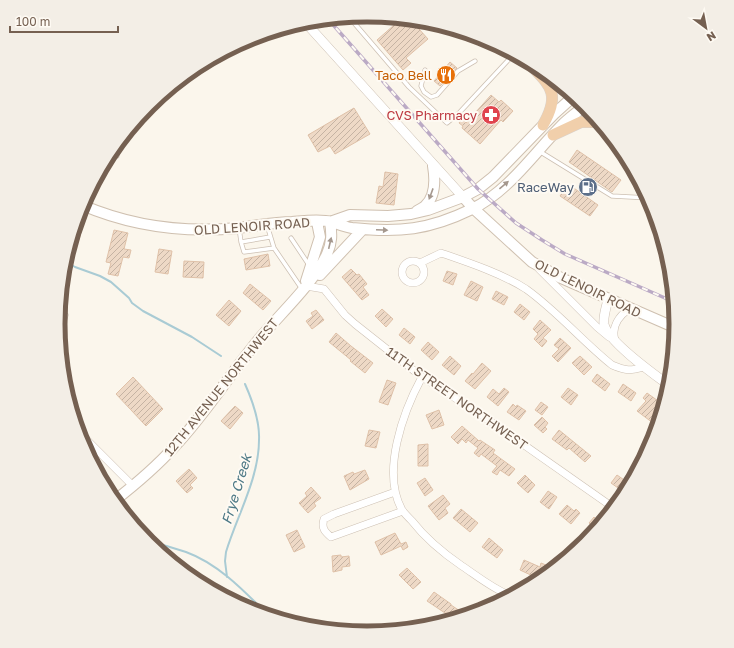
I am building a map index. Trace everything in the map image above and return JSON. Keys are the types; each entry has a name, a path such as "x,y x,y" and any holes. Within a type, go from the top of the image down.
{"highway":[{"path":"543,125 550,112 553,102 552,91 545,80"},
{"path":"553,135 581,122 591,122"}],"main road":[{"name":"OLD LENOIR ROAD","path":"330,222 350,215 388,216 411,214 428,210 478,189 493,177 543,125 570,100"},
{"path":"462,197 473,208 489,199 580,109"},
{"path":"411,214 425,206 430,198 434,183 433,166"},
{"name":"OLD LENOIR ROAD","path":"88,207 111,216 134,222 164,228 190,230 238,228 291,222 330,222 349,227 384,230 419,228 438,224 473,208 532,262 561,278 608,300 669,325"},
{"path":"304,288 320,237 317,222"},
{"name":"12TH AVENUE NORTHWEST","path":"119,497 159,463 176,446 207,408 258,340 318,271 327,254 332,239 330,222"},
{"name":"12TH AVENUE NORTHWEST","path":"304,288 321,274 363,229"}],"street":[{"path":"310,28 462,197"},
{"path":"526,143 538,150"},
{"path":"420,263 441,253 507,279 524,288 542,301 612,365 630,371 644,367"},
{"path":"532,262 597,327 644,367 663,381"},
{"name":"11TH STREET NORTHWEST","path":"304,288 324,289 345,315 355,324 422,377 477,412 609,505"},
{"path":"608,300 604,325 609,334 620,346"},
{"path":"620,346 613,334 614,327 620,317 629,309"},
{"path":"422,377 409,404 396,447 393,467 395,492 403,511 429,541 450,558 506,593"},
{"path":"89,442 132,486"},
{"path":"395,492 334,514 324,520 322,524 323,530 331,537 403,511"}],"lane":[{"path":"354,23 409,87 447,123 459,113 510,58"},
{"path":"425,70 421,86 424,92 431,97 437,95 458,71 475,61"},
{"path":"538,150 612,196 641,198"},
{"path":"267,224 274,248 304,288"},
{"path":"238,228 244,252 274,248"},
{"path":"241,242 270,237"},
{"path":"292,238 310,267"}],"building":[{"path":"395,24 417,27 428,39 406,58 411,63 403,70 377,40"},
{"name":"Taco Bell","path":"450,62 457,68 440,86 434,81"},
{"name":"CVS Pharmacy","path":"491,95 499,102 501,100 513,111 503,122 501,120 480,144 462,128 463,126 459,123 462,119 466,123"},
{"path":"354,108 370,134 335,154 330,146 318,152 308,135"},
{"path":"577,150 621,180 612,192 569,162"},
{"path":"385,172 398,174 394,205 376,203 379,186 383,187"},
{"path":"568,184 598,205 590,216 560,196"},
{"path":"83,222 79,240 77,239"},
{"path":"114,230 128,233 124,249 131,250 129,258 123,257 118,276 108,274 111,263 106,262"},
{"path":"159,249 172,251 168,274 155,272"},
{"path":"268,254 270,266 246,270 244,259"},
{"path":"184,261 204,262 203,278 183,277"},
{"path":"351,269 357,275 359,274 367,284 363,287 369,295 362,300 342,277"},
{"path":"447,271 457,274 453,285 443,281"},
{"path":"471,281 483,287 477,301 464,295"},
{"path":"250,284 271,301 263,310 243,293"},
{"path":"496,291 508,297 504,305 492,299"},
{"path":"229,300 241,311 229,326 216,315"},
{"path":"520,304 530,312 524,320 514,312"},
{"path":"382,309 393,319 386,327 375,316"},
{"path":"316,310 324,320 312,329 306,321 313,316 311,313"},
{"path":"540,320 551,330 543,338 547,341 542,347 534,339 538,334 533,329"},
{"path":"404,328 415,337 410,344 399,335"},
{"path":"336,333 373,363 365,373 329,342"},
{"path":"560,338 571,348 558,362 552,356 559,349 554,345"},
{"path":"428,342 439,352 432,360 421,350"},
{"path":"450,356 461,366 454,375 442,365"},
{"path":"580,356 592,367 584,375 572,363"},
{"path":"482,363 491,371 475,389 465,381"},
{"path":"597,374 610,384 605,391 592,381"},
{"path":"133,377 163,409 146,426 116,394"},
{"path":"387,380 396,383 388,405 379,402"},
{"path":"623,384 636,393 631,401 618,392"},
{"path":"504,388 509,392 498,406 487,397 493,389 499,394"},
{"path":"568,388 578,395 571,405 561,397"},
{"path":"647,393 659,402 654,413 655,414 652,423 637,411 646,401 643,398"},
{"path":"541,402 548,407 542,415 535,410"},
{"path":"513,404 516,407 517,405 526,411 519,420 507,412"},
{"path":"235,406 243,413 230,429 221,421"},
{"path":"439,410 444,425 432,429 426,415"},
{"path":"542,417 548,423 545,427 547,429 543,433 534,425"},
{"path":"462,426 479,441 480,440 495,450 493,453 515,469 509,476 500,470 497,475 492,472 497,466 481,454 479,457 474,453 478,448 468,440 466,443 462,439 458,444 451,437"},
{"path":"369,430 380,432 376,448 365,446"},
{"path":"559,430 591,456 585,462 569,448 567,450 552,439"},
{"path":"428,444 428,466 418,466 418,445"},
{"path":"189,469 197,478 190,485 193,488 187,493 176,481"},
{"path":"365,470 369,479 350,490 344,476 353,472 354,474"},
{"path":"525,475 535,485 528,493 517,483"},
{"path":"617,475 625,481 620,489 611,483"},
{"path":"425,478 433,490 425,496 417,483"},
{"path":"311,487 321,498 314,503 316,506 308,513 299,503 307,496 305,493"},
{"path":"548,491 557,497 549,509 540,502"},
{"path":"443,495 450,504 445,508 448,513 439,520 428,506"},
{"path":"567,505 574,511 576,509 580,513 571,524 559,514"},
{"path":"461,509 478,523 470,532 453,518"},
{"path":"594,517 597,520 590,528 591,525 589,523"},
{"path":"297,530 305,547 294,552 286,535"},
{"path":"395,533 401,544 406,542 408,547 403,550 401,546 381,555 375,542"},
{"path":"489,538 503,550 497,558 482,547"},
{"path":"341,555 341,557 349,556 350,566 342,567 342,570 333,572 332,556"},
{"path":"524,560 540,567 541,563 546,565 544,569 533,576 520,570"},
{"path":"407,568 421,582 413,589 399,575"},
{"path":"434,592 460,611 448,615 427,601"}],"waterway":[{"name":"Frye Creek","path":"71,265 111,282 129,298 132,303 143,311 192,337 221,356"},
{"name":"Frye Creek","path":"227,577 225,561 226,552 247,497 258,454 259,433 257,419 245,384"},
{"path":"160,544 186,552 210,564 231,580 259,606"}],"railway":[{"path":"333,24 478,189 516,223 565,254 667,299"}],"place":[{"name":"Taco Bell","path":"446,75"},
{"name":"CVS Pharmacy","path":"491,115"},
{"name":"RaceWay","path":"588,187"}]}
